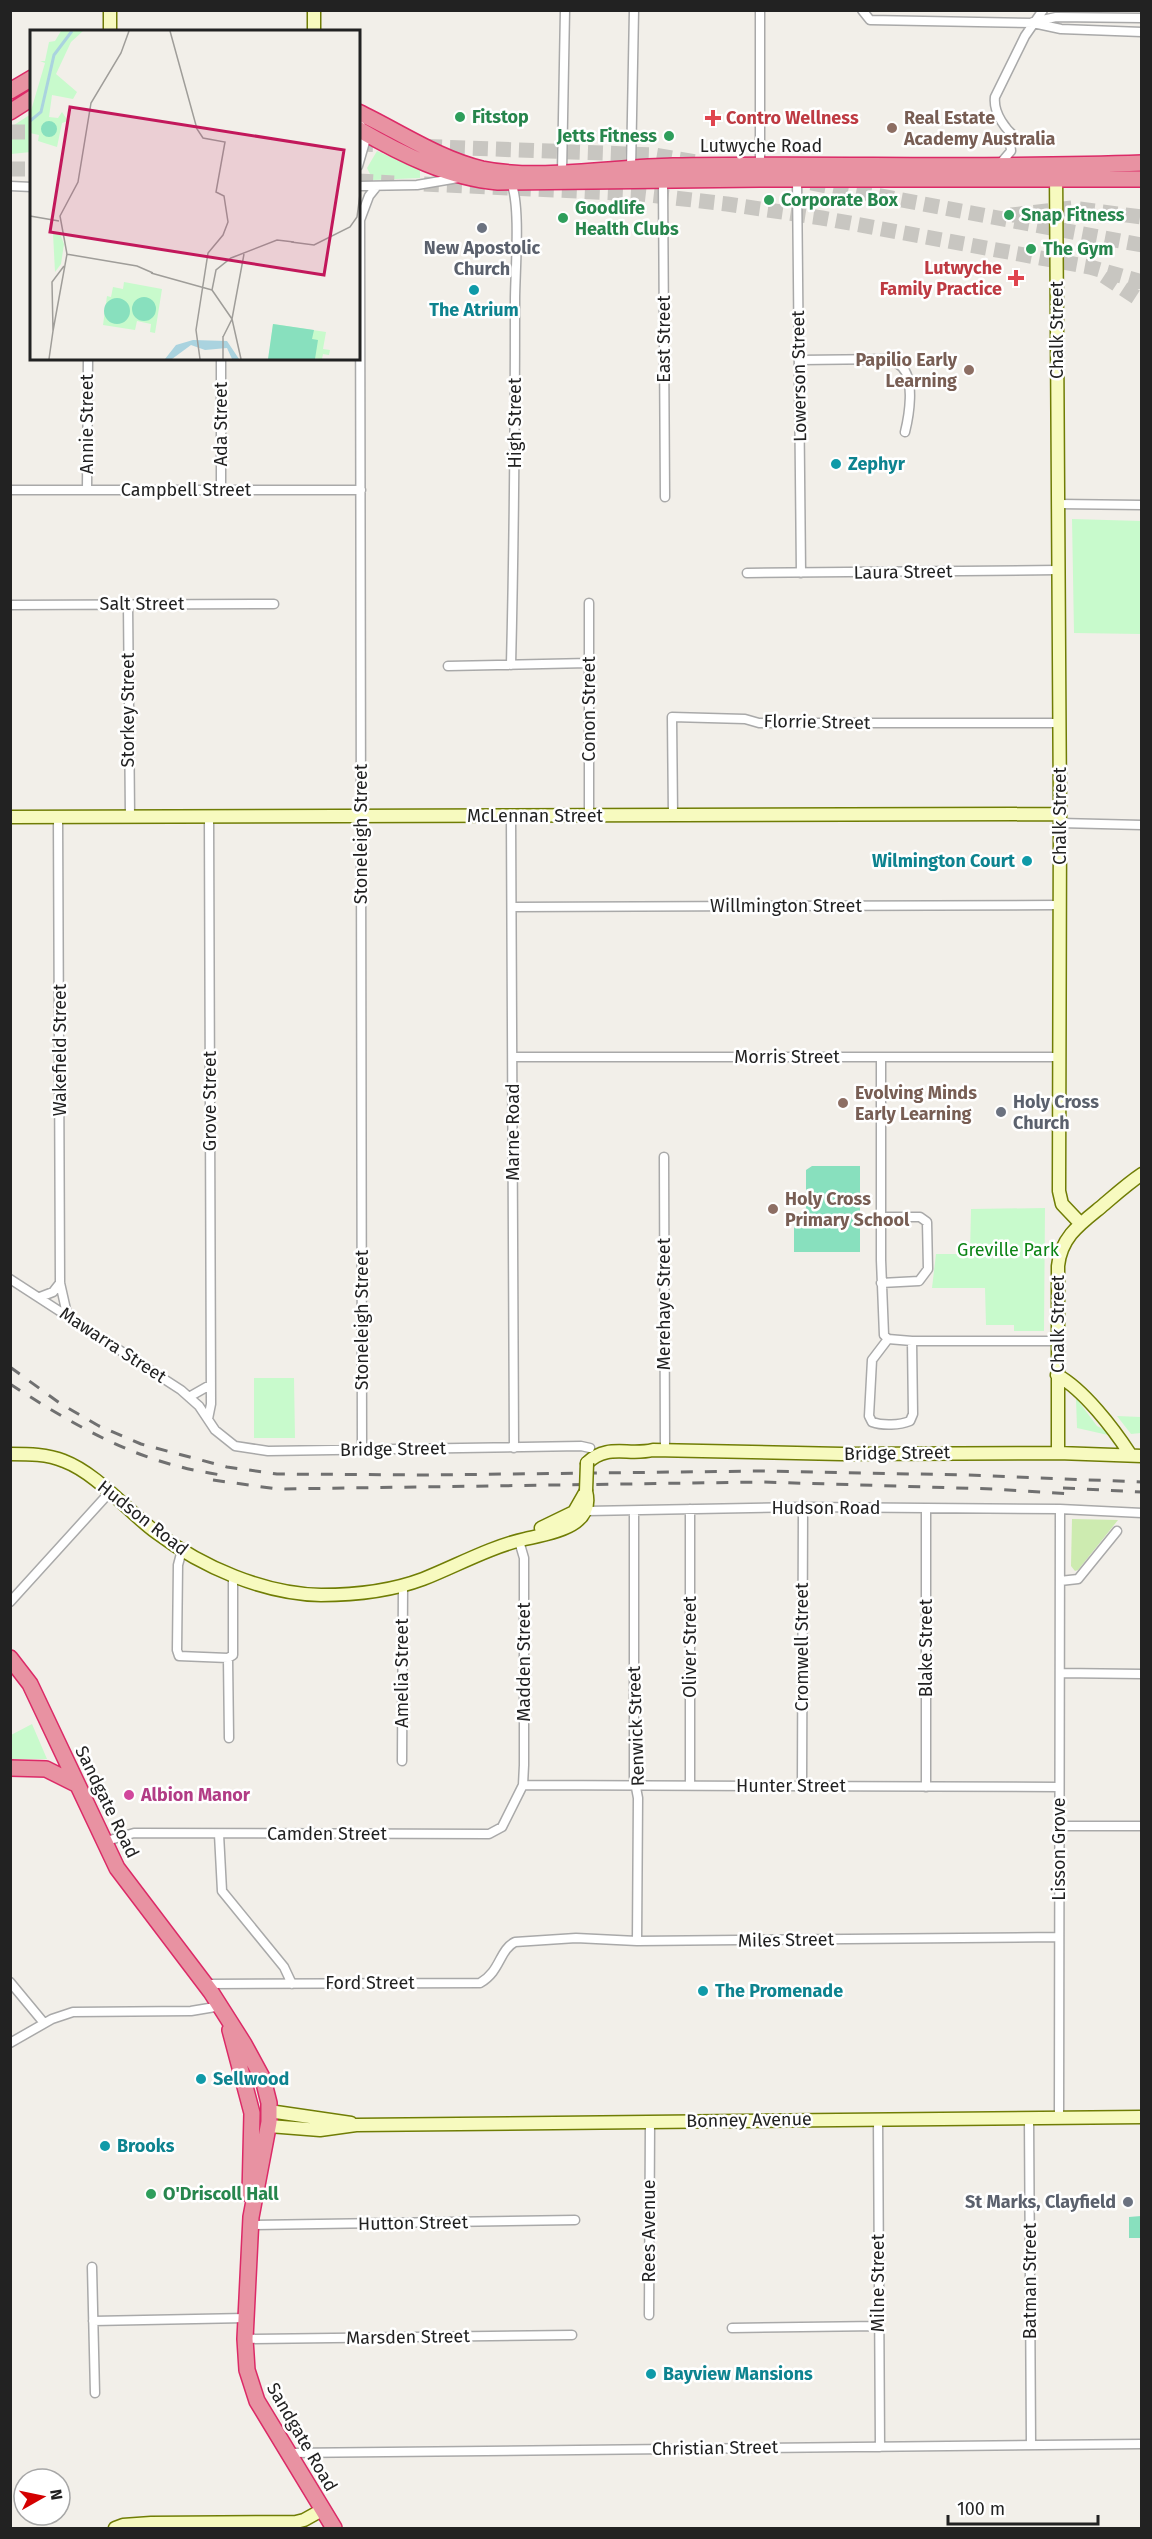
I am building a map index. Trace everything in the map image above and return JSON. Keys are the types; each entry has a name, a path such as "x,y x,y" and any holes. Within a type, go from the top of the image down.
{"highway":[{"path":"10,91 30,79"},
{"path":"10,112 30,99"},
{"name":"Lutwyche Road","path":"360,114 467,165 493,171 562,172 631,168 760,172 998,166 1142,179"},
{"name":"Lutwyche Road","path":"361,131 423,162 464,177 510,183 663,180 760,172 797,180 1056,172 1142,163"},
{"name":"Sandgate Road","path":"10,1658 20,1668 32,1688 103,1842 123,1877 206,1984 261,2074 267,2093 269,2119 251,2221"},
{"path":"10,1767 46,1769 76,1784"},
{"name":"Sandgate Road","path":"223,2010 252,2119 249,2165 251,2221 245,2339 247,2370 252,2390 334,2529"},
{"path":"252,2119 269,2119"}],"street":[{"path":"110,10 110,30"},
{"path":"314,10 314,30"},
{"path":"562,172 565,10"},
{"path":"631,168 634,10"},
{"path":"760,10 760,172"},
{"path":"862,10 870,20 1033,22 1056,17 1142,18"},
{"path":"1019,140 1009,131 996,112 994,97 1033,22 1043,10"},
{"path":"1033,22 1060,29 1142,32"},
{"path":"360,160 364,149 361,131"},
{"path":"998,166 1011,149 1009,131"},
{"name":"Chalk Street","path":"1056,172 1060,819 1059,1196 1062,1204 1080,1223 1065,1242 1059,1261 1058,1453"},
{"path":"360,186 417,185 464,177"},
{"name":"East Street","path":"663,180 665,497"},
{"name":"Lowerson Street","path":"797,180 801,573"},
{"name":"High Street","path":"510,183 515,204 516,443 511,665"},
{"path":"10,186 30,187"},
{"name":"Stoneleigh Street","path":"360,215 369,196 377,186"},
{"name":"Stoneleigh Street","path":"360,354 362,1449"},
{"path":"799,360 890,359 902,366 908,377 909,414 905,432"},
{"name":"Annie Street","path":"87,490 88,360"},
{"name":"Ada Street","path":"220,490 221,360"},
{"name":"Campbell Street","path":"10,490 361,490"},
{"path":"1058,504 1142,505"},
{"name":"Laura Street","path":"747,573 1059,570"},
{"name":"Conon Street","path":"589,603 590,816"},
{"name":"Storkey Street","path":"128,604 130,816"},
{"name":"Salt Street","path":"10,605 274,604"},
{"path":"448,666 589,663"},
{"name":"Florrie Street","path":"673,816 672,717 745,719 759,723 1059,723"},
{"name":"Grove Street","path":"208,1419 211,1404 209,816"},
{"name":"Marne Road","path":"511,816 514,1448"},
{"name":"McLennan Street","path":"10,817 673,816 1060,819"},
{"name":"Wakefield Street","path":"58,817 60,1283 67,1314"},
{"path":"1060,819 1142,825"},
{"name":"Willmington Street","path":"512,907 1060,905"},
{"name":"Morris Street","path":"513,1057 1060,1057"},
{"path":"881,1057 881,1283 884,1335 888,1339 912,1341 1058,1341"},
{"name":"Merehaye Street","path":"659,1450 664,1157"},
{"path":"1080,1223 1142,1174"},
{"path":"881,1217 920,1217 927,1222 928,1269 919,1281 881,1283"},
{"name":"Mawarra Street","path":"10,1279 67,1314 189,1396 208,1419"},
{"path":"40,1297 53,1292 60,1283"},
{"path":"888,1339 872,1360 869,1416 876,1424 910,1421 913,1414 912,1341"},
{"path":"1057,1375 1072,1383 1136,1455"},
{"path":"189,1396 210,1385"},
{"name":"Bridge Street","path":"208,1419 235,1446 247,1449 581,1446 590,1449 604,1444 623,1444 659,1450 842,1454 1136,1455"},
{"path":"583,1510 589,1502 586,1491 585,1455 590,1449"},
{"name":"Bridge Street","path":"587,1463 603,1452 639,1454 659,1450"},
{"name":"Hudson Road","path":"10,1454 40,1455 63,1461 83,1472 156,1533 182,1550 233,1575 292,1592 318,1595 354,1593 403,1586 519,1541 568,1526 579,1521 583,1510 803,1507 1060,1509 1142,1513"},
{"path":"10,1602 109,1493"},
{"name":"Cromwell Street","path":"802,1786 803,1507"},
{"name":"Oliver Street","path":"690,1509 690,1785"},
{"name":"Blake Street","path":"926,1509 926,1787"},
{"name":"Lisson Grove","path":"1059,2117 1060,1509"},
{"name":"Renwick Street","path":"634,1511 634,1777 636,1785 637,1941"},
{"path":"1060,1581 1078,1579 1117,1531"},
{"name":"Madden Street","path":"519,1541 524,1558 523,1785"},
{"path":"182,1550 178,1568 178,1654 185,1658 228,1658 234,1653 233,1575"},
{"name":"Amelia Street","path":"402,1761 403,1586"},
{"path":"228,1658 229,1738"},
{"path":"1060,1673 1142,1674"},
{"name":"Hunter Street","path":"523,1785 1059,1788"},
{"name":"Camden Street","path":"103,1842 134,1833 489,1834 502,1827 523,1785"},
{"path":"1060,1826 1142,1826"},
{"path":"219,1834 222,1891 284,1967 292,1984"},
{"name":"Miles Street","path":"515,1942 576,1938 637,1941 1058,1937"},
{"name":"Ford Street","path":"206,1984 480,1983 492,1976 509,1946 515,1942"},
{"path":"10,1982 44,2023"},
{"path":"10,2043 44,2023 73,2012 223,2010"},
{"name":"Batman Street","path":"1029,2117 1031,2445"},
{"name":"Bonney Avenue","path":"269,2119 356,2125 1142,2117"},
{"name":"Milne Street","path":"878,2119 880,2447"},
{"name":"Rees Avenue","path":"649,2315 650,2121"},
{"name":"Hutton Street","path":"251,2221 575,2220"},
{"path":"92,2267 95,2393"},
{"path":"93,2321 246,2319"},
{"path":"732,2328 879,2326"},
{"name":"Marsden Street","path":"245,2339 572,2335"},
{"name":"Christian Street","path":"288,2453 1142,2444"},
{"path":"115,2529 123,2525 151,2523 296,2522 321,2510"}],"green space":[{"path":"30,115 30,152 11,154 11,127"},
{"path":"377,151 420,170 420,178 373,180 367,168"},
{"path":"1072,519 1141,521 1141,634 1074,633"},
{"path":"812,1166 860,1166 860,1252 794,1252 794,1226 797,1214 803,1213 806,1208 806,1170"},
{"name":"Greville Park","path":"1045,1208 1044,1331 1014,1331 1014,1325 986,1325 985,1288 932,1288 936,1254 970,1254 971,1209"},
{"path":"254,1378 294,1378 295,1438 254,1438"},
{"path":"1076,1398 1097,1426 1105,1430 1108,1435 1077,1428"},
{"path":"1117,1416 1141,1417 1141,1433 1131,1434"},
{"path":"1072,1519 1118,1520 1075,1571 1071,1566"},
{"path":"32,1724 47,1759 11,1759 11,1735"},
{"path":"1141,2216 1141,2238 1129,2238 1129,2217"}],"tunnel":[{"path":"10,132 30,132"},
{"path":"360,144 655,155 696,162"},
{"path":"10,169 30,169"},
{"path":"360,181 394,183"},
{"path":"811,183 1142,245"},
{"path":"424,184 640,194 727,204 822,218 1090,267 1142,282"},
{"path":"1011,215 1072,208 1142,217"},
{"path":"1104,276 1142,301"}],"railway":[{"path":"10,1367 61,1404 99,1426 141,1444 227,1467 277,1474 427,1475 762,1471 966,1475 1142,1482"},
{"path":"10,1384 92,1433 114,1443 158,1461 226,1476"},
{"path":"213,1480 277,1489 763,1482 993,1489 1073,1494"},
{"path":"1063,1488 1142,1492"}],"place":[{"name":"Fitstop","path":"460,117"},
{"name":"Contro Wellness","path":"713,118"},
{"name":"Real Estate Academy Australia","path":"892,128"},
{"name":"Jetts Fitness","path":"669,136"},
{"name":"Corporate Box","path":"769,200"},
{"name":"Snap Fitness","path":"1009,215"},
{"name":"Goodlife Health Clubs","path":"563,218"},
{"name":"New Apostolic Church","path":"482,228"},
{"name":"The Gym","path":"1031,249"},
{"name":"Lutwyche Family Practice","path":"1016,278"},
{"name":"The Atrium","path":"474,290"},
{"name":"Papilio Early Learning","path":"969,370"},
{"name":"Zephyr","path":"836,464"},
{"name":"Wilmington Court","path":"1027,861"},
{"name":"Evolving Minds Early Learning","path":"843,1103"},
{"name":"Holy Cross Church","path":"1001,1112"},
{"name":"Holy Cross Primary School","path":"773,1209"},
{"name":"Albion Manor","path":"129,1795"},
{"name":"The Promenade","path":"703,1991"},
{"name":"Sellwood","path":"201,2079"},
{"name":"Brooks","path":"105,2146"},
{"name":"O'Driscoll Hall","path":"151,2194"},
{"name":"St Marks, Clayfield","path":"1128,2202"},
{"name":"Bayview Mansions","path":"651,2374"}]}
